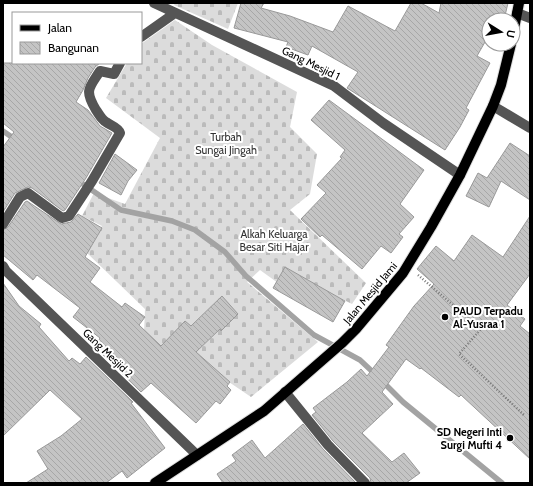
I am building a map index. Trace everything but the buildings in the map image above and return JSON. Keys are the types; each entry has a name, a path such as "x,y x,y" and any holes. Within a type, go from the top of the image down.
{"main road":[{"name":"Jalan Mesjid Jami","path":"155,483 264,411 334,351 356,329 407,266 460,175 493,106 501,84 509,52"}],"street":[{"name":"Gang Mesjid 1","path":"154,3 334,86 383,123 460,175"},
{"path":"518,8 530,18"},
{"path":"142,36 175,14"},
{"path":"3,224 20,197 25,194 30,194 62,218 69,216 120,133 118,129 102,119 90,100 88,93 100,70 114,74 119,64"},
{"path":"493,106 530,128"},
{"name":"Gang Mesjid 2","path":"3,266 6,271 197,456"},
{"path":"285,392 328,445 365,483"}],"path":[{"path":"407,266 480,329 459,354 524,415"}],"green space":[{"path":"175,3 238,3 228,29 174,5"},
{"name":"Turbah Sungai Jingah","path":"175,20 212,45 297,92 290,127 317,154 310,194 290,210 366,283 352,304 316,286 278,283 260,270 247,282 318,342 251,397 198,361 187,369 144,333 145,309 87,253 102,226 82,216 94,193 125,204 160,138 106,98 126,64 142,64 142,43"}],"waterway":[{"path":"3,131 16,140"},
{"path":"77,180 121,210 172,221 195,230 225,252 246,276 314,335 360,360 376,375"},
{"path":"382,381 403,402 502,483"}],"place":[{"name":"PAUD Terpadu Al-Yusraa 1","path":"445,317"},
{"name":"SD Negeri Inti Surgi Mufti 4","path":"510,438"}],"park label":[{"name":"Alkah Keluarga Besar Siti Hajar","path":"274,240"}]}
